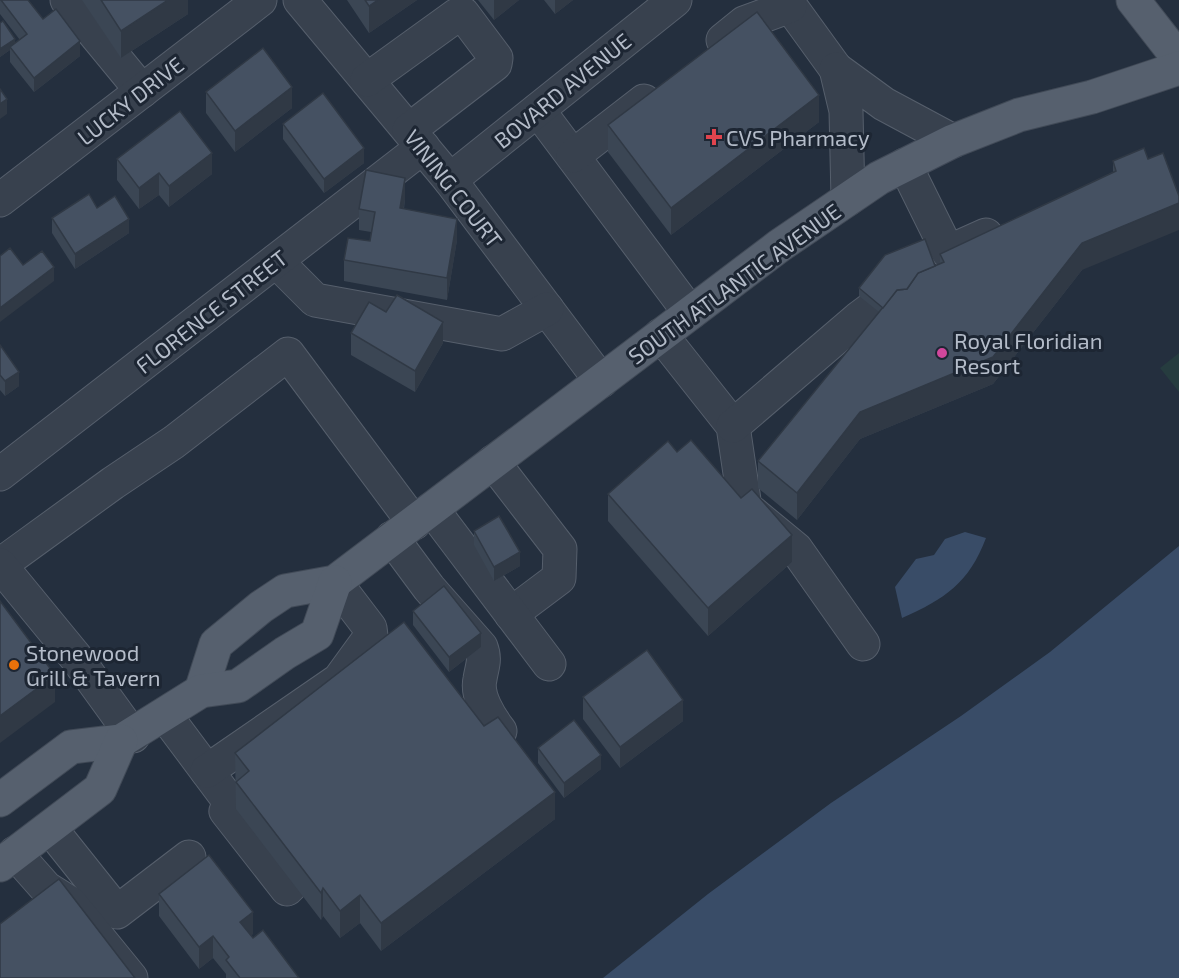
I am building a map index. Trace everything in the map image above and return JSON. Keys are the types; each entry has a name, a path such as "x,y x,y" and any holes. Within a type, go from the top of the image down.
{"main road":[{"path":"1133,0 1179,59"},
{"name":"SOUTH ATLANTIC AVENUE","path":"201,690 216,644 261,607 285,591 335,582 779,246 879,178 952,141 1019,115 1092,97 1179,68"},
{"path":"0,800 71,747 127,739 201,690 238,686 317,634 335,582"},
{"path":"8,859 100,789 127,739"}],"street":[{"path":"67,0 142,91"},
{"name":"VINING COURT","path":"300,0 450,180 601,381"},
{"name":"BOVARD AVENUE","path":"450,180 675,0"},
{"path":"699,58 744,23 788,3 836,69 884,104 952,141"},
{"name":"LUCKY DRIVE","path":"0,200 142,91 239,6"},
{"name":"FLORENCE STREET","path":"0,474 276,261 416,138 495,64 496,58 463,14 457,15 367,80"},
{"path":"836,69 846,111 848,199"},
{"path":"573,156 663,86"},
{"path":"538,110 690,313"},
{"path":"905,165 948,252"},
{"path":"733,426 859,318 948,252 1012,224"},
{"path":"276,261 315,300 502,334 547,309"},
{"path":"661,336 733,426 746,507 796,549 864,644"},
{"path":"127,739 78,660 0,565 174,442 288,354 413,523 511,614 549,664"},
{"path":"494,462 560,549 559,578 511,614"},
{"path":"413,523 429,588 481,647 485,657 479,681 481,695 492,721 500,731"},
{"path":"207,771 339,680 371,636 370,628 335,582"},
{"path":"312,699 333,727"},
{"path":"165,715 230,802 226,810 287,888 293,883"},
{"path":"50,828 117,912 189,857"},
{"path":"8,859 47,889 70,903 131,978"},
{"path":"21,910 47,889"}],"green space":[{"path":"1179,353 1179,392 1160,368"}],"water":[{"path":"965,532 986,538 972,567 954,588 931,604 902,618 895,587 916,559 934,555 945,539"},
{"path":"1179,546 1179,978 603,978 708,894 831,803 961,716 1050,652"}],"building":[{"path":"1,0 28,0 43,19 56,9 80,41 34,78 10,47 27,34"},
{"path":"101,0 168,0 121,31"},
{"path":"365,0 378,0 369,6"},
{"name":"CVS Pharmacy","path":"757,12 819,95 671,208 608,125"},
{"path":"3,21 15,39 0,49 0,23"},
{"path":"263,48 292,87 235,131 206,92"},
{"path":"0,89 7,99 0,104"},
{"path":"323,93 364,148 324,179 283,124"},
{"path":"180,111 212,153 169,186 159,173 139,188 117,159"},
{"name":"Royal Floridian Resort","path":"1144,148 1148,159 1163,153 1179,196 1179,203 1082,243 993,357 860,412 797,493 758,461 897,290 907,289 918,273 944,262 940,254 1116,171 1113,161"},
{"path":"366,170 405,178 400,208 457,219 447,278 344,260 348,238 370,241 375,212 359,209"},
{"path":"89,194 97,208 115,196 129,219 75,254 52,218"},
{"path":"925,239 935,266 918,273 907,289 897,290 883,308 859,288 885,255"},
{"path":"10,248 23,265 42,251 54,267 0,308 0,256"},
{"path":"397,295 443,322 415,371 351,333 369,302 386,312"},
{"path":"0,345 19,372 5,381 0,375"},
{"path":"691,440 741,498 752,489 792,535 708,608 608,494 668,441 677,452"},
{"path":"499,516 520,552 494,567 474,531"},
{"path":"444,586 481,633 449,657 413,611"},
{"path":"0,601 55,675 0,716"},
{"path":"404,622 484,726 498,717 555,792 381,923 360,895 340,911 323,888 321,893 236,782 249,771 235,753"},
{"path":"647,650 683,700 620,747 583,697"},
{"path":"574,720 601,755 564,783 538,748"},
{"path":"209,855 253,912 240,922 253,938 263,930 299,978 240,978 226,960 229,957 213,936 199,947 159,894"},
{"path":"59,879 135,978 0,978 0,924"}],"place":[{"name":"CVS Pharmacy","path":"714,137"},
{"name":"Royal Floridian Resort","path":"942,353"},
{"name":"Stonewood Grill & Tavern","path":"14,665"}]}
